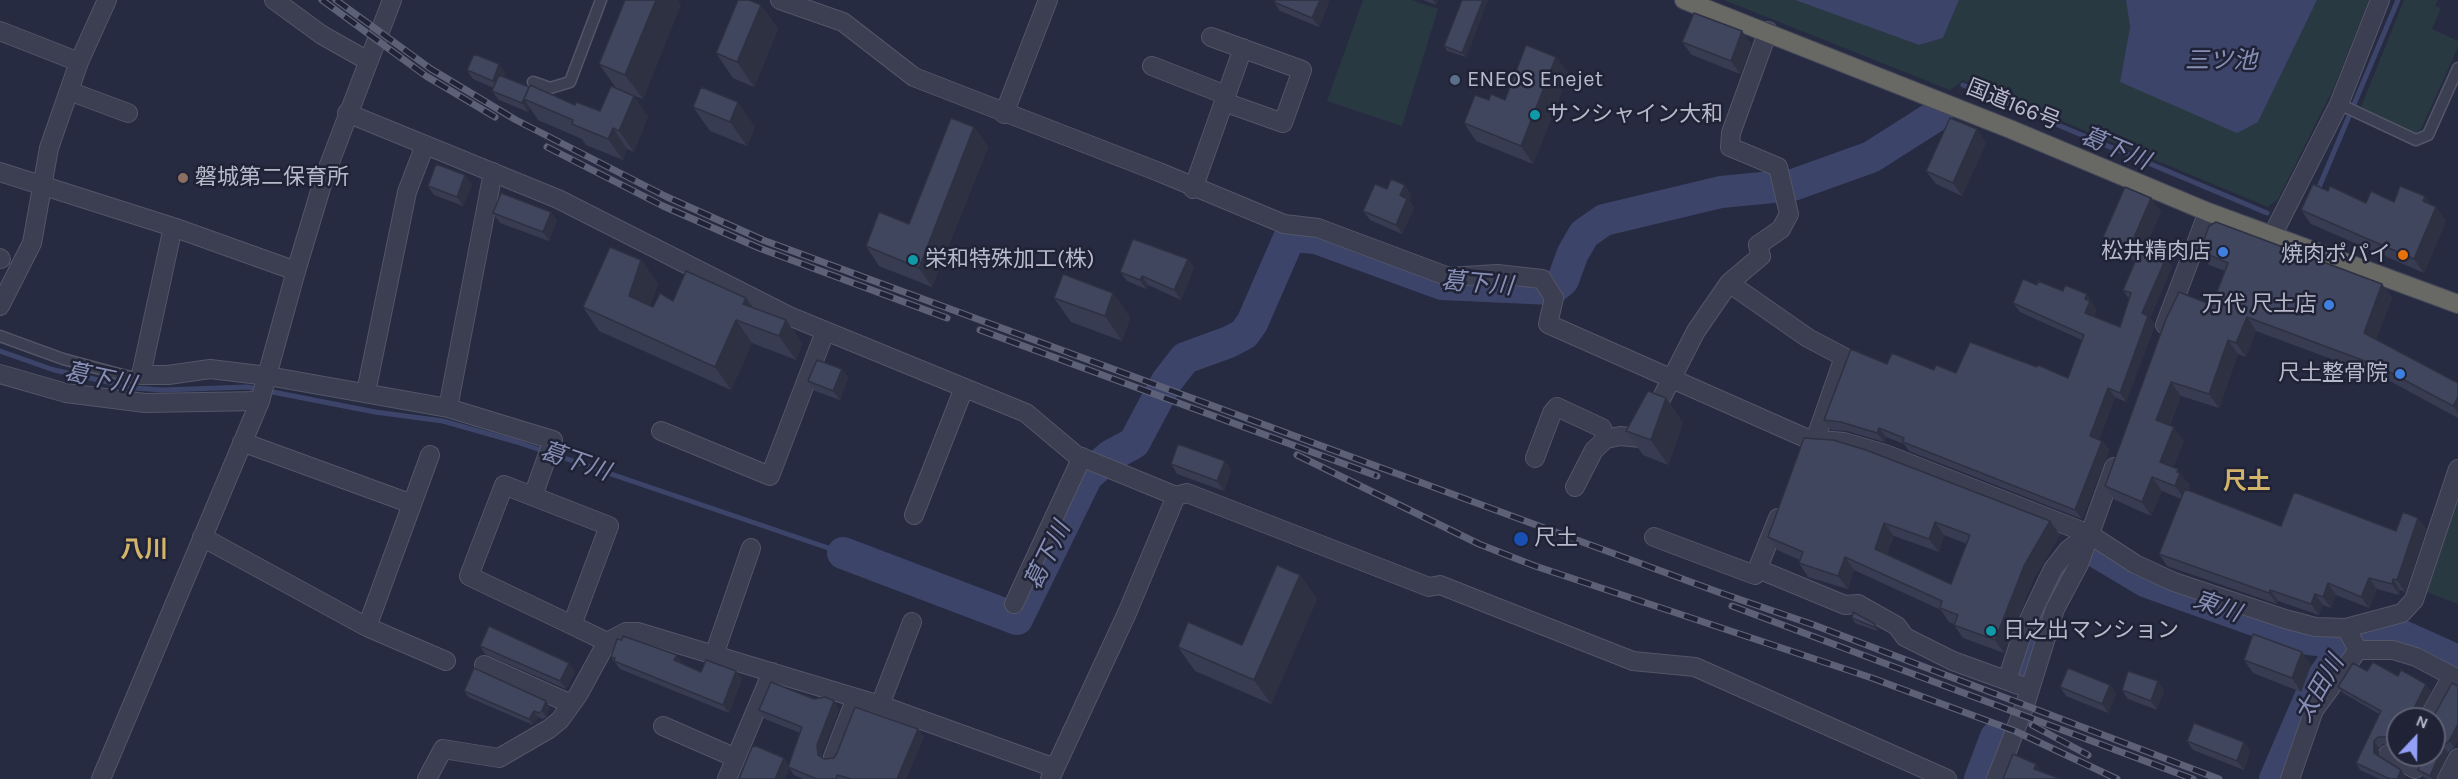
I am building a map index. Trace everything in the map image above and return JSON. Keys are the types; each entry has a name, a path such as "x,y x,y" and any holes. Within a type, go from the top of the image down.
{"highway":[{"name":"国道166号","path":"1684,0 1768,31 2208,212 2273,234 2458,304"}],"street":[{"path":"274,0 322,35 368,61"},
{"path":"101,779 260,400 324,178 392,0"},
{"path":"780,0 843,22 914,77 1004,114 1160,172 1193,189 1284,224 1318,228 1449,277 1497,274 1542,279 1554,298 1548,324 1808,439 1844,442 1885,454 2090,534 2135,564 2174,582 2284,619 2315,627 2346,628 2402,613 2414,600 2454,496 2458,469"},
{"path":"1004,114 1048,0"},
{"path":"2273,234 2339,104 2380,0"},
{"path":"0,306 32,243 45,160 103,1"},
{"path":"0,31 79,62"},
{"path":"1575,487 1594,450 1606,439 1620,436 1641,438 1696,331 1729,283 1761,256 1758,245 1781,229 1789,214 1778,167 1730,147 1731,133 1768,31"},
{"path":"1152,66 1283,123 1302,70 1211,37"},
{"path":"1193,189 1243,48"},
{"path":"69,91 128,113"},
{"path":"347,113 597,217 761,303 825,332 1026,413 1082,457 1109,469 1176,496 1187,493 1429,587 1440,585 1633,662 1695,667 1947,779"},
{"path":"366,392 407,192 425,145"},
{"path":"0,172 41,187 173,227 296,271"},
{"path":"448,408 493,172"},
{"path":"2161,338 2208,212"},
{"path":"173,227 141,375 168,375 210,369 268,376 448,408 553,440 533,496"},
{"path":"1729,283 1808,338 1844,357 1815,440"},
{"path":"661,431 770,476 825,332"},
{"path":"0,374 66,393 145,403 260,400"},
{"path":"914,514 964,388"},
{"path":"1535,458 1552,413 1557,407 1602,428 1606,439"},
{"path":"242,442 412,504"},
{"path":"1996,779 2030,689 2055,609 2079,564 2121,447"},
{"path":"367,627 430,455"},
{"path":"1014,604 1082,457"},
{"path":"572,626 609,526 504,485 469,576 572,626 607,642"},
{"path":"427,779 443,749 499,758 549,729 572,704 607,642 615,635 638,632 880,705 1053,773 1127,613 1176,496"},
{"path":"1654,537 1755,575 1781,511"},
{"path":"2007,680 2023,633 2053,569 2068,550 2090,534"},
{"path":"202,537 367,627 446,661"},
{"path":"714,655 751,548"},
{"path":"1758,569 1845,605 1858,604 1897,626 1905,637 1953,661 2030,689"},
{"path":"880,705 912,622"},
{"path":"2346,628 2358,650"},
{"path":"2358,650 2393,650 2416,657 2455,678 2436,707"},
{"path":"2290,779 2314,710 2358,650"},
{"path":"483,665 572,704"},
{"path":"728,779 772,672"},
{"path":"833,757 856,698"},
{"path":"663,726 736,758"},
{"path":"2447,779 2458,758"}],"lane":[{"path":"533,82 550,88 570,82 602,0"},
{"path":"2339,104 2416,140 2428,135 2458,68"},
{"path":"0,336 63,359 130,376 141,375"}],"shaded area":[{"path":"1363,0 1411,0 1438,9 1402,126 1327,101"},
{"path":"1724,0 1795,0 1919,45 1943,38 1959,0 2126,0 2130,27 2120,82 2258,122 2317,0 2369,0 2334,87 2278,199 2268,207 1963,80 1950,90"},
{"path":"2404,0 2438,0 2435,6 2441,8 2432,29 2458,41 2458,47 2421,129 2417,133 2361,107"},
{"path":"2453,502 2458,503 2458,604 2424,591"}],"water":[{"path":"1795,0 1959,0 1943,38 1919,45"},
{"name":"三ツ池","path":"2126,0 2317,0 2258,122 2237,133 2120,82 2130,27"}],"building":[{"path":"625,0 656,0 625,75 599,64"},
{"path":"738,0 749,0 761,5 737,62 716,53"},
{"path":"1275,0 1320,0 1312,18 1274,2"},
{"path":"1462,0 1483,0 1462,53 1444,46"},
{"path":"1694,13 1742,31 1731,61 1682,42"},
{"path":"1526,45 1556,57 1521,146 1464,123 1475,95 1489,100 1491,94 1505,100"},
{"path":"474,54 499,64 493,81 467,70"},
{"path":"499,75 529,87 522,103 492,91"},
{"path":"530,85 575,105 576,102 600,111 611,86 634,96 619,131 613,128 608,139 572,124 573,120 524,99"},
{"path":"701,87 738,102 730,122 693,107"},
{"path":"951,118 974,127 919,268 866,246 879,212 909,224"},
{"path":"1950,118 1977,129 1953,183 1926,171"},
{"path":"436,164 465,175 457,197 428,186"},
{"path":"1391,179 1405,185 1400,195 1407,199 1396,225 1363,211 1375,184 1387,189"},
{"path":"2313,184 2328,191 2330,186 2366,203 2371,191 2394,202 2400,186 2425,196 2423,201 2436,207 2414,259 2301,210"},
{"path":"2125,187 2151,198 2129,249 2103,237"},
{"path":"501,193 551,212 543,232 493,213"},
{"path":"2216,222 2382,284 2364,333 2458,383 2458,397 2453,406 2378,366 2247,317 2236,343 2228,340 2209,394 2171,382 2156,420 2174,427 2160,462 2178,469 2177,472 2180,473 2175,486 2152,477 2142,502 2105,486 2166,319 2179,292 2212,305 2228,263 2200,251 2209,226"},
{"path":"1133,239 1188,259 1174,290 1142,276 1140,280 1120,272"},
{"path":"610,247 641,260 629,296 653,307 660,293 673,301 686,271 746,298 743,304 786,320 779,336 736,320 715,367 583,307"},
{"path":"2141,248 2166,258 2142,313 2148,316 2120,393 2108,388 2090,436 2102,441 2075,510 1903,442 1904,438 1879,428 1877,433 1841,422 1824,420 1851,349 1887,364 1892,353 1934,370 1936,365 1956,373 1970,342 2037,367 2038,365 2068,378 2084,335 2013,303 2023,279 2037,285 2038,281 2063,291 2065,285 2087,294 2085,299 2090,301 2085,313 2120,327 2131,293 2123,290"},
{"path":"1063,274 1113,293 1105,316 1054,298"},
{"path":"817,360 842,369 833,391 808,381"},
{"path":"1648,391 1666,398 1651,440 1626,431"},
{"path":"1804,438 1833,440 1866,450 2050,521 2024,566 1995,640 1954,625 1958,615 1940,608 1942,601 1845,557 1838,576 1799,563 1803,552 1768,537","holes":["1935,522 1970,535 1951,584 1875,549 1884,523 1929,539"]},
{"path":"1178,444 1225,461 1217,481 1171,464"},
{"path":"2185,489 2281,526 2294,492 2396,531 2403,512 2418,518 2397,580 2393,579 2392,584 2369,578 2361,597 2328,583 2323,597 2315,594 2311,604 2270,590 2269,593 2159,554"},
{"path":"1277,565 1300,575 1254,680 1178,647 1188,622 1242,645"},
{"path":"1853,612 1875,624 1874,627 1852,618"},
{"path":"489,626 569,663 560,681 480,646"},
{"path":"2253,634 2302,652 2292,678 2244,660"},
{"path":"623,636 677,655 674,660 701,672 706,660 736,671 723,705 614,661 615,658 611,657 617,639 622,640"},
{"path":"2373,662 2398,676 2401,670 2426,684 2414,707 2386,707 2386,737 2378,737 2374,741 2374,753 2386,761 2386,767 2396,767 2401,770 2397,779 2390,779 2356,763 2381,711 2338,687 2353,663 2367,671"},
{"path":"474,668 546,701 542,711 539,713 534,711 529,719 464,691"},
{"path":"2068,668 2110,685 2102,704 2060,687"},
{"path":"2128,671 2158,681 2151,701 2122,690"},
{"path":"771,682 814,699 825,697 834,701 817,745 818,755 824,759 834,758 837,753 855,707 918,729 897,779 852,779 837,775 836,779 817,779 788,767 802,727 759,710"},
{"path":"2452,683 2458,686 2458,724 2446,744 2446,707 2439,707"},
{"path":"2194,723 2244,742 2237,761 2187,741"},
{"path":"756,746 784,758 775,779 739,779 752,747"},
{"path":"2013,754 2036,764 2034,769 2061,779 2003,779"},
{"path":"2419,767 2434,767 2430,776 2418,770"}],"waterway":[{"name":"葛下川","path":"2317,192 2398,0"},
{"name":"葛下川","path":"1963,85 2267,213"},
{"name":"葛下川","path":"843,553 1017,619 1087,476 1110,456 1134,443 1167,381 1185,358 1244,334 1252,323 1290,236 1316,238 1442,284 1552,289 1563,280 1573,253 1584,234 1604,220 1721,192 1793,185 1871,157 1937,115"},
{"name":"葛下川","path":"0,351 54,370 134,388 163,390 247,387 375,412 443,421 517,442 843,553"},
{"name":"東川","path":"2095,551 2147,582 2308,639 2346,644"},
{"name":"東川","path":"2020,677 2053,585 2065,568"},
{"name":"太田川","path":"2275,779 2312,693 2346,644 2373,633 2398,634 2458,661"},
{"name":"東川","path":"1980,779 1996,737"}],"railway":[{"path":"322,0 426,76 495,117"},
{"path":"336,0 431,69 516,120 667,197 763,240 1718,592 1814,625 2219,779"},
{"path":"547,147 663,206 759,248 947,318"},
{"path":"980,330 1377,476"},
{"path":"1297,455 1479,544 1535,566 1872,678 2015,731 2117,779"},
{"path":"1732,606 2193,779"},
{"path":"2032,725 2088,755"}],"place":[{"name":"ENEOS Enejet","path":"1455,80"},
{"name":"サンシャイン大和","path":"1535,115"},
{"name":"磐城第二保育所","path":"183,178"},
{"name":"松井精肉店","path":"2223,252"},
{"name":"焼肉ポパイ","path":"2403,255"},
{"name":"栄和特殊加工(株)","path":"913,260"},
{"name":"万代 尺土店","path":"2329,305"},
{"name":"尺土整骨院","path":"2400,374"},
{"name":"尺土","path":"1521,539"},
{"name":"日之出マンション","path":"1991,631"}],"district":[{"name":"尺土","path":"2247,482"},
{"name":"八川","path":"144,550"}]}
